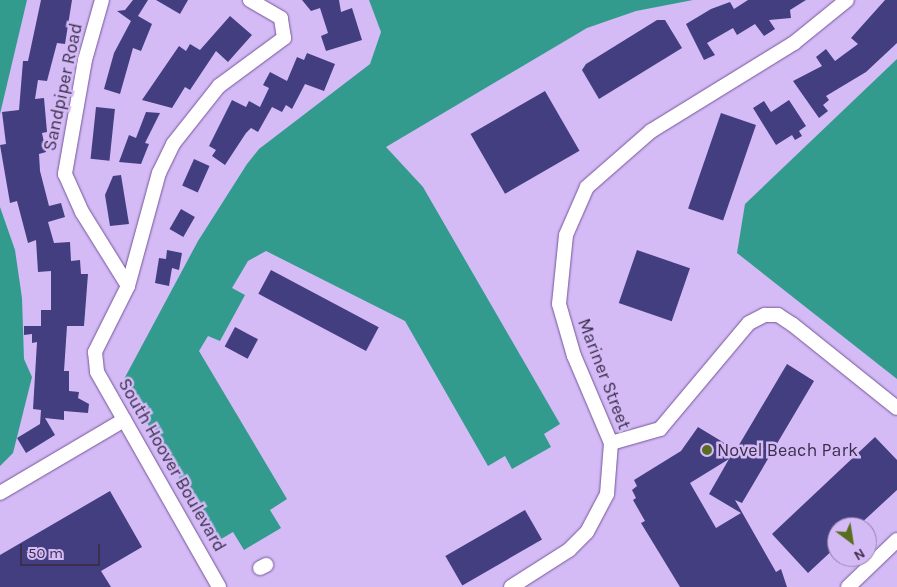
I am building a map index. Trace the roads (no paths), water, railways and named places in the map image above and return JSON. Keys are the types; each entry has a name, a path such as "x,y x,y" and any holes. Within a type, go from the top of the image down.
{"street":[{"name":"Sandpiper Road","path":"102,0 85,60 65,174 69,189 128,286"},
{"path":"128,286 159,173 173,144 218,86 284,38 281,18 250,0"},
{"name":"Mariner Street","path":"512,587 566,553 587,532 606,494 611,443 574,356 559,304 562,255 577,205 587,187 628,148 794,43 847,0"},
{"name":"South Hoover Boulevard","path":"128,286 94,360 124,420 220,587"},
{"path":"611,443 660,429 749,323 765,315 778,315 792,324 897,408"},
{"path":"0,493 124,420"},
{"path":"848,587 897,540"}],"place":[{"name":"Novel Beach Park","path":"707,450"}]}
